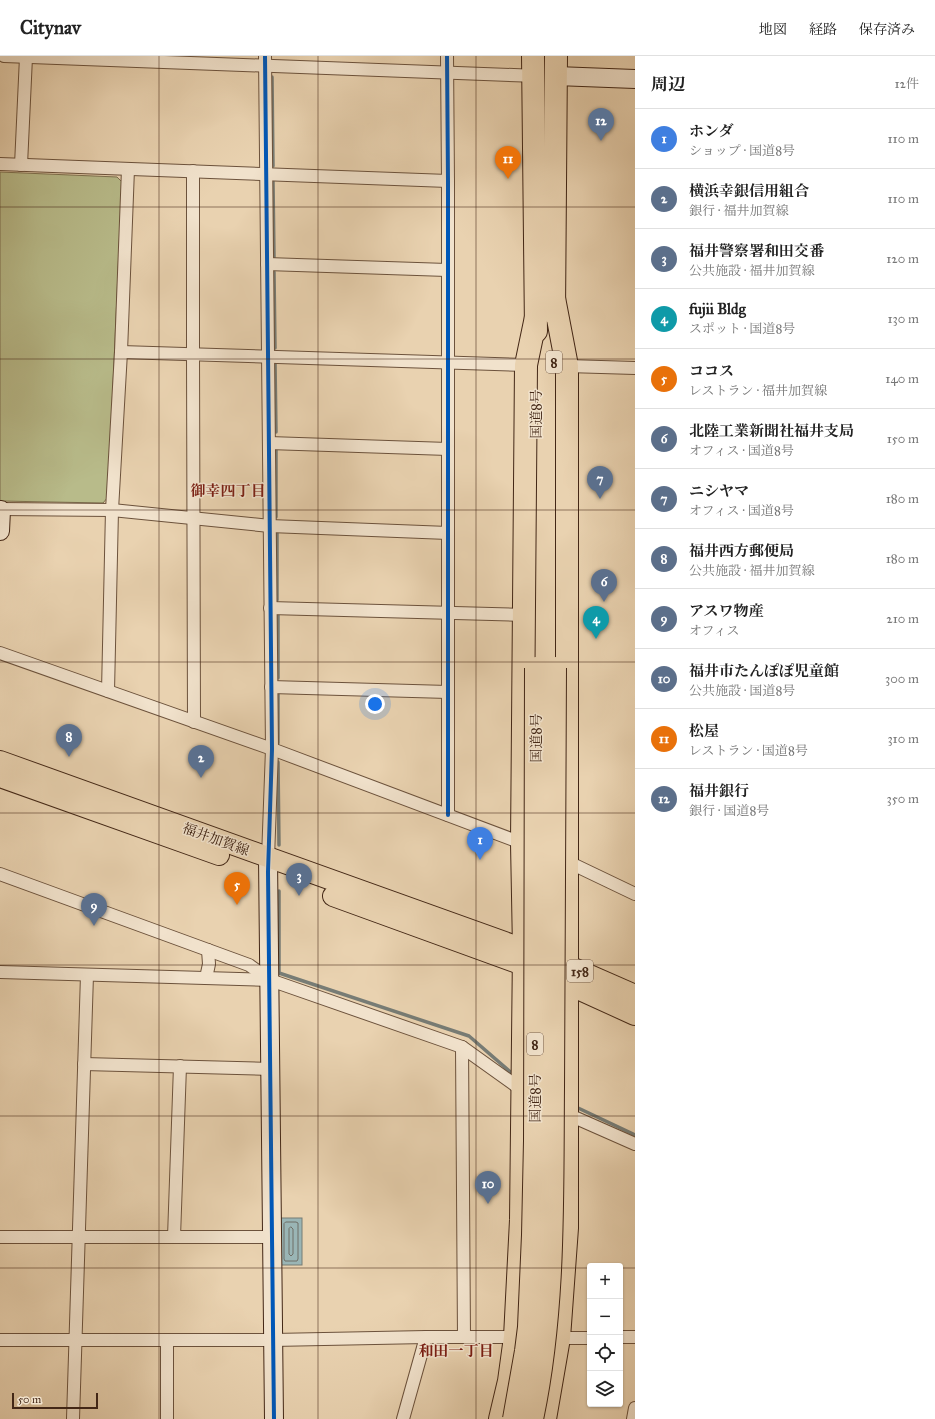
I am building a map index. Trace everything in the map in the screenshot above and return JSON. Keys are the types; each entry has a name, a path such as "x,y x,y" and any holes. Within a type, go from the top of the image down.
{"highway":[{"name":"国道8号","path":"532,1419 545,1341 552,1241 545,668 536,317 533,66"},
{"name":"国道8号","path":"514,1419 529,1327 533,1235 554,298 556,66"},
{"path":"545,1419 559,1338 567,1228 567,366 554,298"},
{"path":"500,1419 509,1381 515,1338 521,1228 523,957 522,843 526,365 536,317"},
{"name":"158","path":"523,957 567,974 635,996"},
{"name":"158","path":"567,974 635,1014"}],"main road":[{"name":"福井加賀線","path":"0,761 268,865 523,957"},
{"name":"福井加賀線","path":"0,777 268,865"}],"street":[{"path":"4,56 265,61 447,73 533,66 556,66 635,79"},
{"path":"447,56 448,815"},
{"path":"22,165 26,57"},
{"path":"265,61 272,750 268,865 274,1419"},
{"path":"0,164 448,181"},
{"path":"108,691 112,510 121,352 128,169"},
{"path":"193,171 192,354 194,722"},
{"path":"267,264 447,270"},
{"path":"121,352 526,365"},
{"path":"567,366 635,368"},
{"path":"269,443 448,449"},
{"path":"0,531 0,510 112,510 270,526 448,533"},
{"path":"270,608 524,615"},
{"path":"0,653 272,750 522,843 567,861 635,894"},
{"path":"271,687 448,692"},
{"path":"0,874 250,965 270,980 462,1048 515,1085 522,1086"},
{"path":"206,978 209,964 208,950"},
{"path":"0,972 270,980"},
{"path":"73,1419 87,975"},
{"path":"462,1048 464,1337"},
{"path":"84,1064 271,1069"},
{"path":"174,1237 180,1066"},
{"path":"567,1114 635,1144"},
{"path":"0,1237 272,1237"},
{"path":"623,1337 635,1337"},
{"path":"402,1419 426,1338"},
{"path":"0,1340 515,1338"},
{"path":"559,1338 587,1338"},
{"path":"167,1340 167,1419"},
{"path":"633,1419 635,1408"}],"green space":[{"path":"0,172 117,177 122,182 108,497 103,503 0,501"}],"water":[{"path":"280,1218 302,1218 302,1265 280,1265"}],"waterway":[{"path":"272,77 273,166"},
{"path":"273,181 274,257"},
{"path":"274,272 275,348"},
{"path":"275,362 276,432"},
{"path":"276,447 276,517"},
{"path":"277,531 277,600"},
{"path":"278,614 278,678"},
{"path":"278,692 278,743"},
{"path":"278,762 279,845"},
{"path":"279,891 279,973 469,1036 515,1076"},
{"path":"576,1107 635,1135"}],"cycle path":[{"path":"265,56 272,749 268,872 274,1419"},
{"path":"447,56 448,815"}],"place":[{"name":"福井銀行","path":"601,141"},
{"name":"松屋","path":"508,179"},
{"name":"ニシヤマ","path":"600,499"},
{"name":"北陸工業新聞社福井支局","path":"604,602"},
{"name":"fujii Bldg","path":"596,639"},
{"name":"福井西方郵便局","path":"69,757"},
{"name":"横浜幸銀信用組合","path":"201,778"},
{"name":"ホンダ","path":"480,860"},
{"name":"福井警察署和田交番","path":"299,896"},
{"name":"ココス","path":"237,905"},
{"name":"アスワ物産","path":"94,926"},
{"name":"福井市たんぽぽ児童館","path":"488,1204"}],"district":[{"name":"御幸四丁目","path":"228,491"},
{"name":"和田一丁目","path":"456,1351"}]}
